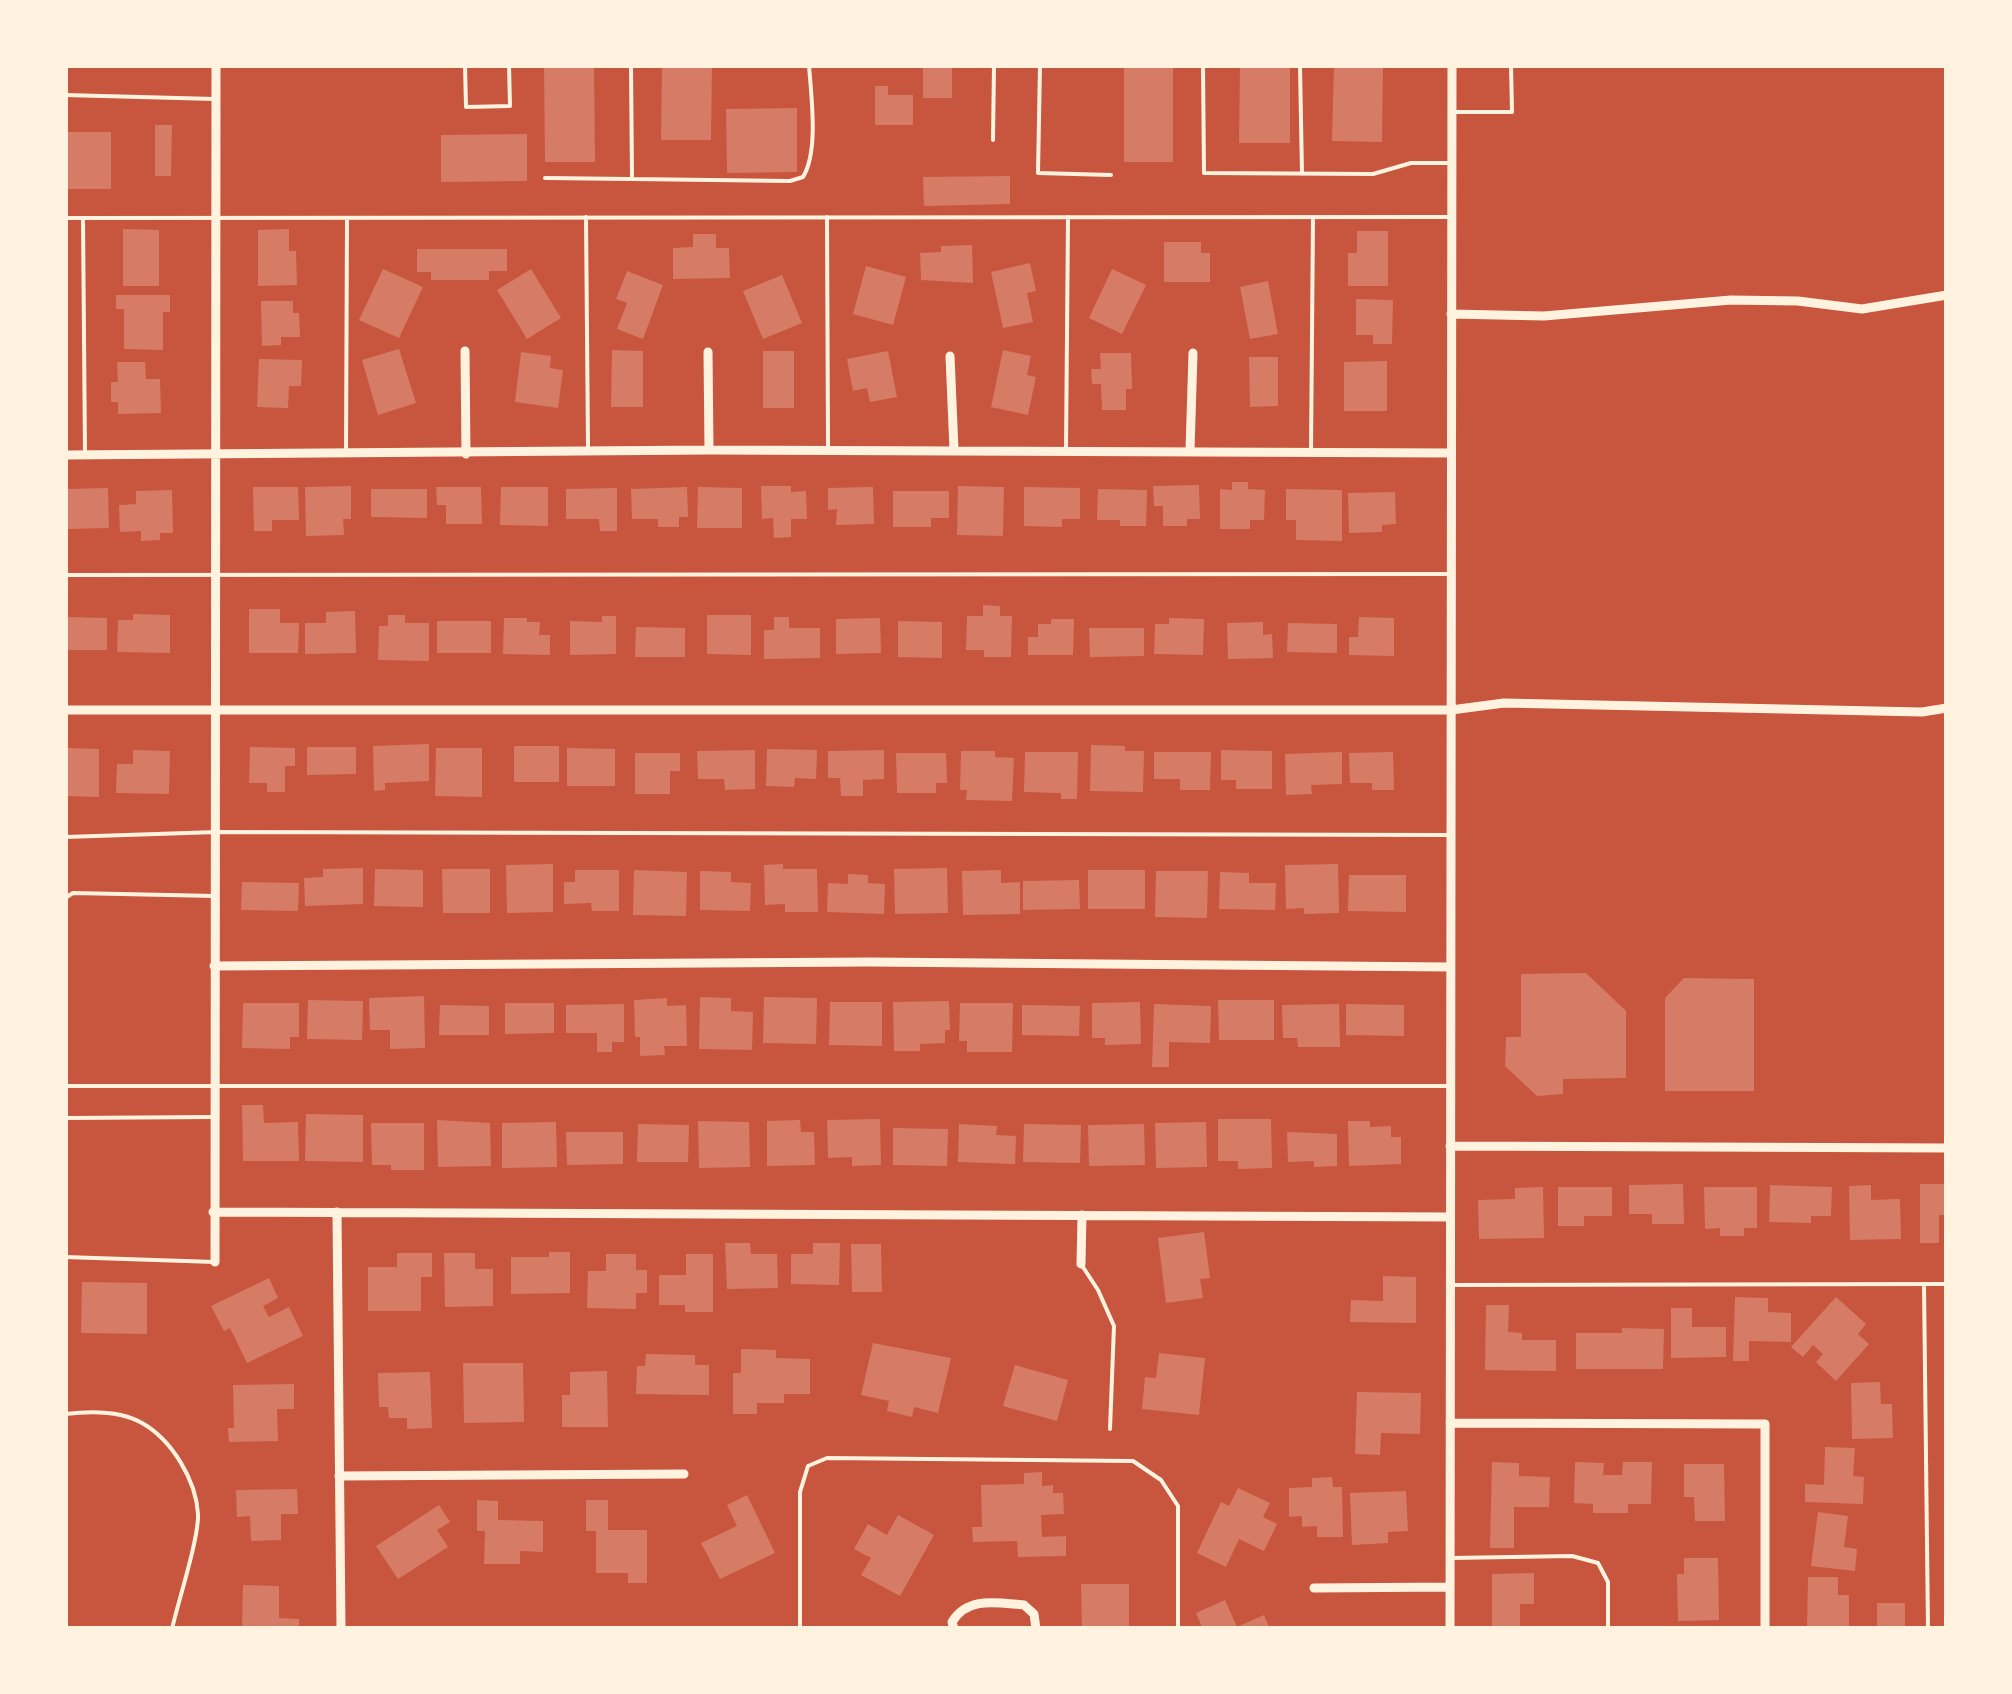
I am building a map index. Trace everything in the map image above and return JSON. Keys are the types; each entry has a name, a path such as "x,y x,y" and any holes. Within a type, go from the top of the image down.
{"street":[{"path":"216,65 216,1262"},
{"path":"1450,1629 1452,65"},
{"path":"1451,314 1544,316 1730,300 1798,301 1862,309 1947,295"},
{"path":"466,351 466,454"},
{"path":"708,352 709,450"},
{"path":"1190,450 1193,353"},
{"path":"950,356 954,450"},
{"path":"65,455 709,450 1451,453"},
{"path":"65,710 1451,710 1504,703 1922,712 1947,708"},
{"path":"214,966 870,962 1450,968"},
{"path":"1450,1146 1947,1148"},
{"path":"214,1212 1450,1217"},
{"path":"336,1212 341,1629"},
{"path":"1081,1264 1082,1216"},
{"path":"1450,1423 1765,1424 1765,1629"},
{"path":"339,1476 684,1474"},
{"path":"1314,1588 1450,1587"},
{"path":"954,1629 952,1622 958,1612 968,1605 985,1603 1024,1605 1034,1614 1036,1629"}],"lane":[{"path":"465,65 466,107 510,106 510,65"},
{"path":"631,65 632,178"},
{"path":"800,65 904,65"},
{"path":"545,178 790,181 803,177 809,168 811,150 810,65"},
{"path":"993,140 994,65"},
{"path":"1040,65 1038,173 1111,174"},
{"path":"1203,65 1204,173 1373,174 1411,163 1452,163"},
{"path":"1452,112 1512,112 1511,65"},
{"path":"1300,66 1302,174"},
{"path":"65,94 216,99"},
{"path":"1311,451 1313,216"},
{"path":"65,218 1452,216"},
{"path":"586,217 588,452"},
{"path":"827,217 828,450"},
{"path":"1066,450 1068,217"},
{"path":"83,218 85,454"},
{"path":"346,218 346,453"},
{"path":"65,575 1451,574"},
{"path":"65,837 217,832 1451,835"},
{"path":"65,898 72,893 216,896"},
{"path":"65,1086 1450,1086"},
{"path":"65,1118 214,1117"},
{"path":"65,1257 216,1262"},
{"path":"1081,1264 1114,1326 1110,1430"},
{"path":"1924,1284 1928,1629"},
{"path":"1450,1286 1947,1284"},
{"path":"800,1629 800,1492 808,1466 827,1458 1133,1460 1161,1480 1178,1506 1178,1629"},
{"path":"1450,1558 1572,1556 1598,1563 1608,1582 1608,1629"}],"path":[{"path":"65,1414 111,1413 142,1422 170,1447 191,1481 198,1516 172,1629"}],"building":[{"path":"544,65 594,65 595,162 545,162"},
{"path":"662,65 712,65 711,140 661,140"},
{"path":"923,65 952,65 952,98 923,98"},
{"path":"1124,65 1173,65 1173,162 1124,162"},
{"path":"1240,65 1290,65 1290,143 1239,143"},
{"path":"1334,65 1383,65 1382,142 1332,141"},
{"path":"875,86 888,86 888,95 913,95 913,125 875,125"},
{"path":"797,108 797,172 727,173 726,109"},
{"path":"155,125 172,125 171,176 155,176"},
{"path":"65,132 111,132 111,189 65,189"},
{"path":"527,134 527,181 441,182 441,135"},
{"path":"1010,176 1010,204 924,206 923,177"},
{"path":"123,229 159,230 159,286 123,286"},
{"path":"289,229 289,251 296,251 297,285 258,286 258,230"},
{"path":"1357,231 1388,231 1388,286 1348,286 1348,253 1357,253"},
{"path":"693,234 716,234 716,248 729,248 730,278 673,279 673,248 693,247"},
{"path":"1164,242 1201,242 1201,253 1210,253 1210,282 1164,282"},
{"path":"972,245 973,283 921,280 920,253 941,252 941,246"},
{"path":"417,249 507,249 507,271 489,271 489,280 431,280 431,272 417,272"},
{"path":"1030,263 1036,291 1027,293 1033,322 1003,328 991,272"},
{"path":"866,266 906,277 893,325 853,314"},
{"path":"383,269 423,287 399,338 359,320"},
{"path":"531,269 561,318 527,339 497,290"},
{"path":"1112,269 1146,285 1122,334 1089,318"},
{"path":"627,271 663,285 643,339 617,329 627,303 616,299"},
{"path":"782,275 802,323 763,339 743,291"},
{"path":"1268,281 1278,334 1250,339 1240,287"},
{"path":"116,295 170,295 170,312 163,312 163,350 124,349 124,309 116,309"},
{"path":"1356,299 1393,300 1392,344 1373,344 1373,335 1356,335"},
{"path":"261,301 293,301 293,313 299,313 300,337 281,337 281,345 262,346"},
{"path":"399,349 416,403 378,415 362,360"},
{"path":"612,350 643,351 643,407 611,407"},
{"path":"1003,350 1031,356 1027,375 1036,377 1028,415 991,407"},
{"path":"763,351 794,351 794,408 763,408"},
{"path":"888,351 897,397 870,402 867,388 853,391 847,359"},
{"path":"521,352 551,356 550,368 563,370 558,408 515,402"},
{"path":"1100,353 1131,353 1132,389 1126,389 1126,410 1102,410 1101,384 1092,384 1091,369 1101,369"},
{"path":"1249,357 1278,357 1278,406 1250,407"},
{"path":"259,359 302,360 301,386 289,386 288,408 257,407"},
{"path":"1387,361 1387,411 1344,411 1344,362"},
{"path":"117,362 145,362 146,379 160,379 161,413 118,414 118,402 111,402 111,382 118,382"},
{"path":"1232,482 1248,482 1248,489 1265,490 1264,520 1250,520 1250,529 1220,529 1220,489 1232,490"},
{"path":"1199,485 1200,519 1187,519 1187,526 1163,526 1163,506 1154,506 1153,486"},
{"path":"351,486 351,519 343,519 344,535 306,536 305,487"},
{"path":"761,486 791,486 791,492 806,491 807,519 791,519 791,537 774,538 773,518 762,519"},
{"path":"958,486 1004,487 1003,536 957,535"},
{"path":"253,487 298,487 299,520 272,520 272,531 254,531"},
{"path":"436,487 481,487 482,524 446,524 446,505 437,505"},
{"path":"501,487 548,487 548,526 500,525"},
{"path":"687,487 688,517 679,517 679,527 658,527 658,519 632,519 631,489"},
{"path":"698,487 742,488 742,528 697,528"},
{"path":"873,487 874,524 836,525 837,509 828,510 828,488"},
{"path":"1024,487 1080,488 1080,519 1062,519 1062,527 1024,526"},
{"path":"108,488 109,528 65,529 65,489"},
{"path":"617,488 617,531 600,531 599,519 566,519 566,489"},
{"path":"371,489 427,489 427,518 371,517"},
{"path":"1098,489 1147,490 1146,526 1120,526 1120,520 1097,520"},
{"path":"1286,489 1342,490 1342,541 1296,540 1296,520 1286,520"},
{"path":"172,490 173,533 160,533 160,540 141,541 141,531 120,532 119,505 136,504 136,491"},
{"path":"893,491 949,491 949,518 931,518 931,527 893,527"},
{"path":"1395,492 1396,524 1382,525 1382,532 1349,533 1348,493"},
{"path":"983,605 1000,606 1000,616 1012,616 1011,657 984,657 984,650 966,650 967,616 983,616"},
{"path":"249,609 280,609 280,623 299,623 298,653 249,653"},
{"path":"355,611 356,653 305,654 305,623 326,623 326,612"},
{"path":"133,614 170,615 170,653 117,652 118,620 133,620"},
{"path":"388,615 405,615 405,623 429,623 429,661 378,660 379,626 388,626"},
{"path":"707,615 751,615 751,655 707,654"},
{"path":"602,616 616,616 616,654 570,655 570,621 602,622"},
{"path":"65,617 107,618 107,650 65,650"},
{"path":"774,617 789,617 789,628 820,628 820,658 764,659 764,630 774,630"},
{"path":"1359,617 1394,618 1394,656 1349,655 1349,637 1358,637"},
{"path":"504,618 540,622 539,635 550,635 550,655 503,654"},
{"path":"880,618 881,653 836,654 836,619"},
{"path":"1169,618 1204,619 1203,655 1154,654 1155,624 1169,624"},
{"path":"1051,619 1074,619 1073,655 1028,655 1028,637 1038,637 1038,624 1051,624"},
{"path":"437,621 491,621 491,653 437,653"},
{"path":"898,621 942,622 942,658 898,657"},
{"path":"1263,622 1263,635 1272,634 1273,658 1228,659 1227,623"},
{"path":"1288,623 1337,624 1337,653 1287,652"},
{"path":"636,627 685,628 685,657 635,657"},
{"path":"1089,628 1144,628 1144,656 1090,657"},
{"path":"429,744 429,781 385,783 385,790 374,791 373,746"},
{"path":"1091,745 1144,751 1143,792 1090,791"},
{"path":"514,746 559,746 559,782 514,782"},
{"path":"250,747 295,748 295,766 285,766 285,792 267,792 267,783 249,783"},
{"path":"307,747 356,747 356,774 307,775"},
{"path":"65,748 99,749 99,797 65,796"},
{"path":"436,748 482,748 482,797 435,796"},
{"path":"567,748 615,749 615,786 567,786"},
{"path":"767,749 817,750 816,779 795,778 794,787 766,786"},
{"path":"133,750 170,751 169,794 116,793 117,764 133,764"},
{"path":"755,750 755,789 725,790 724,779 698,779 697,751"},
{"path":"884,750 884,779 863,780 863,796 841,796 840,778 828,778 828,751"},
{"path":"1221,750 1272,751 1272,789 1236,789 1236,780 1221,780"},
{"path":"961,751 995,751 995,757 1014,758 1012,801 966,800 967,790 960,790"},
{"path":"1025,752 1078,752 1077,799 1061,799 1061,793 1024,792"},
{"path":"1154,752 1211,752 1210,790 1180,790 1180,779 1154,779"},
{"path":"1342,752 1342,784 1311,785 1312,794 1286,795 1285,754"},
{"path":"1393,752 1394,790 1372,790 1372,783 1350,783 1349,753"},
{"path":"635,753 680,753 680,771 670,771 670,794 635,794"},
{"path":"896,753 946,753 947,783 936,783 936,793 897,793"},
{"path":"553,864 553,912 507,913 506,865"},
{"path":"783,864 783,869 817,869 818,912 785,912 785,904 765,905 764,865"},
{"path":"1338,864 1339,913 1304,914 1304,908 1286,909 1285,865"},
{"path":"363,868 363,904 305,906 304,878 323,877 323,869"},
{"path":"947,868 948,913 895,914 894,869"},
{"path":"375,869 423,870 423,907 374,906"},
{"path":"442,869 490,869 490,913 443,913"},
{"path":"575,870 619,870 619,911 592,911 591,903 564,904 564,882 575,882"},
{"path":"634,870 687,872 686,916 633,915"},
{"path":"1001,870 1001,883 1020,882 1020,914 963,915 962,871"},
{"path":"1088,870 1145,870 1145,909 1088,909"},
{"path":"700,871 731,872 731,882 751,883 750,911 700,910"},
{"path":"1156,871 1208,871 1207,918 1155,917"},
{"path":"1220,872 1249,873 1249,883 1276,883 1275,910 1219,909"},
{"path":"848,874 868,875 868,883 885,884 884,914 827,912 828,883 848,884"},
{"path":"1349,875 1406,875 1406,912 1348,911"},
{"path":"1079,880 1080,909 1023,910 1023,881"},
{"path":"242,882 299,883 298,911 241,910"},
{"path":"1586,973 1626,1011 1626,1078 1563,1079 1563,1094 1537,1096 1505,1066 1506,1037 1521,1037 1521,974"},
{"path":"1684,978 1754,979 1754,1091 1665,1091 1665,998"},
{"path":"424,996 425,1048 390,1049 390,1030 370,1030 369,998"},
{"path":"700,997 731,998 731,1011 753,1012 752,1050 699,1049"},
{"path":"764,997 817,998 816,1044 763,1043"},
{"path":"667,998 667,1006 686,1005 687,1046 664,1046 665,1055 640,1056 634,1000"},
{"path":"308,1000 363,1001 362,1040 307,1039"},
{"path":"1218,1000 1274,1000 1274,1040 1219,1040"},
{"path":"949,1001 950,1030 945,1030 945,1043 920,1044 920,1051 894,1051 893,1002"},
{"path":"830,1002 882,1002 882,1046 829,1045"},
{"path":"1140,1002 1141,1044 1105,1045 1105,1038 1092,1038 1092,1003"},
{"path":"243,1003 299,1003 299,1037 290,1037 290,1049 242,1048"},
{"path":"505,1003 554,1003 554,1033 505,1034"},
{"path":"960,1003 1013,1003 1012,1052 967,1052 967,1041 959,1041"},
{"path":"624,1004 624,1042 612,1042 612,1052 597,1052 597,1033 566,1033 566,1005"},
{"path":"1154,1004 1211,1006 1210,1043 1169,1042 1169,1067 1152,1067"},
{"path":"1339,1004 1340,1047 1298,1047 1297,1038 1283,1038 1282,1005"},
{"path":"1346,1004 1404,1005 1404,1036 1346,1035"},
{"path":"440,1005 489,1006 489,1035 439,1035"},
{"path":"1022,1005 1080,1006 1079,1036 1022,1035"},
{"path":"242,1105 263,1105 264,1123 298,1122 299,1161 243,1161"},
{"path":"306,1114 363,1115 363,1162 305,1161"},
{"path":"880,1119 881,1165 852,1166 852,1157 828,1158 827,1120"},
{"path":"1218,1119 1271,1119 1272,1168 1238,1169 1238,1161 1218,1161"},
{"path":"437,1120 490,1123 491,1166 438,1167"},
{"path":"800,1120 801,1132 814,1132 815,1165 767,1166 767,1121"},
{"path":"698,1121 749,1122 750,1167 699,1168"},
{"path":"1348,1121 1370,1121 1370,1127 1391,1126 1391,1137 1401,1137 1401,1164 1349,1166"},
{"path":"556,1122 557,1167 502,1168 502,1123"},
{"path":"1206,1122 1207,1167 1156,1168 1155,1123"},
{"path":"371,1123 424,1123 424,1170 391,1170 391,1165 372,1165"},
{"path":"638,1124 689,1125 688,1162 637,1162"},
{"path":"959,1124 997,1126 996,1135 1016,1136 1015,1164 958,1162"},
{"path":"1024,1124 1081,1125 1080,1163 1023,1162"},
{"path":"1144,1124 1145,1165 1089,1166 1088,1125"},
{"path":"893,1128 948,1129 947,1166 893,1165"},
{"path":"566,1132 623,1132 623,1164 567,1165"},
{"path":"1287,1132 1337,1134 1337,1166 1314,1167 1314,1161 1288,1162"},
{"path":"1683,1184 1684,1224 1652,1224 1652,1214 1629,1214 1629,1185"},
{"path":"1920,1184 1947,1184 1947,1215 1939,1215 1939,1243 1920,1243"},
{"path":"1770,1185 1832,1187 1831,1216 1811,1216 1811,1223 1769,1222"},
{"path":"1871,1185 1871,1200 1900,1199 1901,1239 1850,1240 1849,1186"},
{"path":"1543,1187 1544,1238 1479,1239 1478,1200 1515,1199 1515,1188"},
{"path":"1558,1187 1612,1187 1612,1216 1584,1216 1584,1226 1558,1226"},
{"path":"1704,1187 1757,1187 1757,1228 1744,1228 1744,1236 1720,1236 1720,1228 1705,1229"},
{"path":"1204,1232 1210,1278 1200,1279 1203,1298 1166,1303 1158,1238"},
{"path":"725,1243 750,1243 751,1254 777,1254 778,1288 727,1289"},
{"path":"813,1243 840,1243 839,1285 791,1284 791,1254 813,1254"},
{"path":"851,1244 881,1244 882,1292 852,1292"},
{"path":"549,1252 570,1252 570,1293 511,1294 511,1257 549,1257"},
{"path":"397,1253 432,1253 432,1277 421,1277 421,1311 368,1311 368,1267 397,1267"},
{"path":"444,1253 475,1253 475,1269 493,1269 493,1306 445,1307"},
{"path":"606,1254 636,1254 636,1270 647,1270 647,1293 636,1293 636,1309 587,1308 588,1271 606,1271"},
{"path":"686,1254 713,1254 713,1312 685,1312 685,1305 659,1305 659,1275 686,1275"},
{"path":"1383,1276 1416,1277 1416,1323 1350,1322 1351,1300 1383,1301"},
{"path":"269,1278 278,1298 263,1306 269,1317 289,1307 303,1336 247,1363 230,1328 224,1331 211,1306"},
{"path":"82,1282 147,1283 147,1334 81,1333"},
{"path":"1735,1297 1768,1298 1768,1312 1791,1313 1791,1342 1749,1341 1749,1361 1733,1361"},
{"path":"1836,1297 1866,1324 1858,1334 1869,1344 1836,1381 1816,1362 1823,1354 1813,1345 1803,1357 1791,1347"},
{"path":"1486,1305 1509,1305 1508,1332 1522,1333 1522,1340 1556,1340 1556,1371 1485,1370"},
{"path":"1671,1308 1692,1308 1692,1327 1726,1327 1726,1357 1671,1358"},
{"path":"1622,1328 1664,1329 1663,1369 1576,1369 1576,1333 1622,1333"},
{"path":"873,1343 951,1358 938,1413 914,1407 912,1417 887,1411 889,1401 861,1395"},
{"path":"741,1349 776,1350 776,1358 810,1359 810,1394 784,1394 784,1403 757,1403 757,1414 733,1414 733,1373 741,1373"},
{"path":"1159,1353 1205,1358 1199,1415 1142,1409 1145,1377 1156,1378"},
{"path":"646,1354 695,1355 695,1365 709,1365 709,1395 636,1394 637,1366 645,1366"},
{"path":"463,1363 523,1363 524,1422 464,1423"},
{"path":"1015,1365 1068,1380 1057,1421 1003,1406"},
{"path":"607,1371 608,1427 562,1427 562,1395 570,1395 570,1372"},
{"path":"430,1372 432,1428 407,1429 407,1418 389,1418 388,1407 379,1407 378,1373"},
{"path":"1880,1382 1881,1404 1892,1404 1893,1438 1852,1439 1851,1383"},
{"path":"294,1384 294,1409 277,1409 278,1441 229,1442 228,1428 234,1428 233,1385"},
{"path":"1357,1392 1421,1393 1420,1434 1381,1433 1380,1455 1355,1454"},
{"path":"1825,1447 1855,1448 1853,1476 1864,1477 1863,1504 1805,1502 1805,1484 1824,1485"},
{"path":"1492,1462 1519,1463 1519,1476 1550,1477 1549,1507 1514,1507 1514,1548 1490,1548"},
{"path":"1575,1462 1604,1463 1603,1475 1622,1475 1623,1462 1652,1462 1651,1504 1628,1504 1628,1513 1593,1513 1593,1504 1574,1503"},
{"path":"1684,1464 1724,1464 1725,1521 1695,1521 1694,1497 1684,1497"},
{"path":"1042,1472 1042,1486 1053,1485 1053,1493 1063,1493 1064,1514 1041,1515 1042,1537 1066,1536 1066,1556 1018,1557 1017,1541 973,1542 972,1527 982,1527 981,1485 1024,1484 1024,1473"},
{"path":"1332,1477 1333,1487 1342,1487 1343,1537 1317,1537 1317,1526 1302,1527 1302,1516 1289,1517 1289,1488 1312,1487 1312,1478"},
{"path":"1238,1488 1270,1503 1263,1517 1277,1524 1264,1551 1239,1539 1226,1567 1197,1553 1221,1502 1229,1506"},
{"path":"297,1489 298,1514 281,1514 281,1540 251,1541 250,1516 237,1517 236,1490"},
{"path":"1406,1491 1408,1531 1388,1532 1388,1543 1352,1545 1350,1493"},
{"path":"747,1495 775,1553 720,1579 701,1543 737,1526 727,1505"},
{"path":"477,1500 498,1501 498,1520 543,1521 543,1552 520,1551 520,1564 484,1564 485,1531 477,1531"},
{"path":"586,1500 608,1500 608,1530 647,1530 647,1583 628,1583 628,1573 596,1573 596,1531 586,1531"},
{"path":"439,1505 450,1522 437,1530 448,1547 398,1579 376,1546"},
{"path":"1818,1512 1848,1516 1844,1547 1857,1549 1855,1571 1811,1566"},
{"path":"898,1515 934,1535 900,1596 861,1575 871,1558 854,1549 868,1524 887,1535"},
{"path":"1684,1558 1718,1558 1719,1620 1678,1621 1677,1574 1684,1574"},
{"path":"1534,1573 1534,1604 1520,1604 1520,1629 1492,1629 1492,1574"},
{"path":"1808,1577 1838,1577 1838,1595 1849,1595 1849,1629 1807,1629"},
{"path":"1081,1584 1129,1584 1129,1629 1082,1629"},
{"path":"243,1585 279,1586 279,1618 299,1619 299,1629 242,1629"},
{"path":"1225,1600 1237,1627 1264,1615 1270,1629 1203,1629 1196,1613"},
{"path":"1877,1603 1905,1603 1905,1627 1877,1627"}]}
